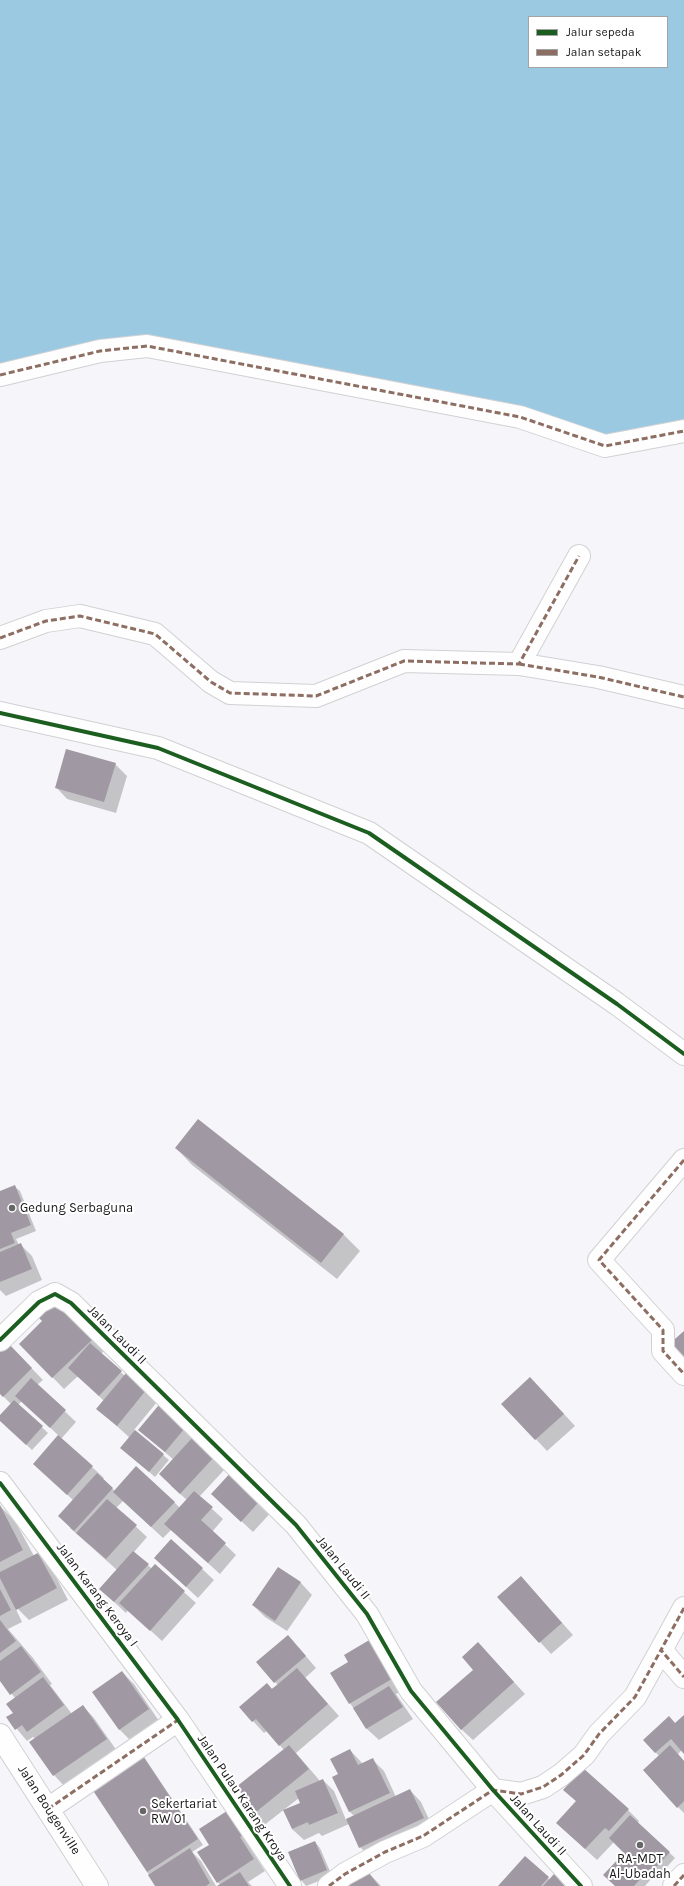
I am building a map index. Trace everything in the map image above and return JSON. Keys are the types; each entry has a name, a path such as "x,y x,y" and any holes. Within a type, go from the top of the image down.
{"street":[{"path":"0,375 100,351 147,346 520,417 605,446 684,431"},
{"path":"519,664 579,556"},
{"path":"0,638 46,621 80,616 155,634 211,682 230,693 316,696 404,661 519,664 598,677 684,697"},
{"path":"0,713 158,748 369,833 617,1004 684,1054"},
{"path":"684,1160 599,1260 663,1330 663,1351 684,1374"},
{"name":"Jalan Laudi II","path":"0,1340 40,1302 55,1294 71,1303 296,1525 367,1614 411,1691 493,1790 581,1886"},
{"name":"Jalan Karang Keroya I","path":"0,1483 178,1720"},
{"path":"329,1886 345,1874 385,1852 423,1836 493,1790 522,1794 544,1787 561,1775 584,1755 599,1734 635,1697 684,1608"},
{"path":"661,1650 684,1677"},
{"path":"48,1809 178,1720"},
{"name":"Jalan Pulau Karang Kroya","path":"178,1720 290,1886"},
{"name":"Jalan Bougenville","path":"0,1735 97,1886"},
{"path":"674,1886 684,1875"}],"water":[{"path":"0,0 684,0 684,432 609,438 192,349 0,369"}],"building":[{"path":"66,749 116,763 104,802 55,788"},
{"path":"198,1119 344,1234 321,1263 175,1148"},
{"name":"Gedung Serbaguna","path":"15,1185 31,1225 11,1233 15,1243 0,1249 0,1191"},
{"path":"21,1243 32,1269 0,1282 0,1252"},
{"path":"50,1297 95,1337 52,1378 19,1344 42,1321 34,1313"},
{"path":"684,1331 684,1362 668,1345"},
{"path":"8,1343 32,1368 3,1397 0,1394 0,1350"},
{"path":"90,1343 122,1371 99,1396 68,1368"},
{"path":"131,1367 151,1384 117,1426 96,1409"},
{"path":"530,1377 564,1414 535,1440 501,1404"},
{"path":"31,1378 66,1410 50,1428 15,1396"},
{"path":"14,1400 43,1426 26,1445 0,1421 0,1415"},
{"path":"163,1400 190,1422 165,1452 138,1430"},
{"path":"135,1430 164,1454 149,1472 120,1448"},
{"path":"58,1435 93,1466 67,1495 33,1464"},
{"path":"193,1437 215,1456 180,1494 159,1474"},
{"path":"136,1466 175,1502 151,1527 113,1492"},
{"path":"234,1469 264,1496 241,1522 211,1494"},
{"path":"97,1473 113,1488 74,1531 58,1516"},
{"path":"194,1491 213,1507 201,1520 226,1543 208,1563 164,1524"},
{"path":"107,1499 137,1525 106,1559 76,1533"},
{"path":"0,1505 23,1550 0,1562"},
{"path":"171,1539 203,1568 186,1587 154,1558"},
{"path":"133,1551 149,1564 114,1602 99,1589"},
{"path":"38,1553 57,1588 16,1610 0,1578 0,1572"},
{"path":"155,1564 185,1591 150,1631 119,1603"},
{"path":"278,1567 301,1582 275,1621 252,1605"},
{"path":"521,1576 562,1623 539,1643 497,1597"},
{"path":"0,1589 11,1610 0,1616"},
{"path":"0,1620 16,1641 0,1653"},
{"path":"288,1635 306,1656 274,1683 256,1662"},
{"path":"371,1639 397,1676 349,1704 330,1673 348,1662 344,1655"},
{"path":"478,1642 514,1682 461,1730 436,1702 473,1670 462,1657"},
{"path":"21,1646 41,1672 10,1695 0,1681 0,1661"},
{"path":"297,1668 328,1704 279,1746 256,1719 252,1722 239,1707 267,1683 272,1689"},
{"path":"122,1671 149,1709 119,1730 92,1692"},
{"path":"43,1677 64,1705 27,1732 22,1725 15,1730 6,1717 13,1713 6,1704"},
{"path":"389,1686 403,1707 366,1729 353,1708"},
{"path":"83,1705 107,1739 53,1776 29,1742"},
{"path":"684,1715 684,1754 671,1739 655,1753 643,1740 669,1716 675,1723"},
{"path":"289,1745 309,1769 251,1816 231,1791"},
{"path":"670,1745 684,1761 684,1801 677,1808 643,1770"},
{"path":"350,1749 358,1765 373,1758 390,1793 349,1812 332,1777 338,1774 330,1759"},
{"name":"Sekertariat RW 01","path":"139,1750 198,1839 147,1872 88,1783"},
{"path":"583,1768 629,1809 609,1831 605,1828 585,1849 556,1823 576,1801 563,1790"},
{"path":"323,1779 338,1813 309,1825 308,1822 292,1829 283,1810 300,1803 295,1791"},
{"path":"410,1789 424,1818 359,1848 346,1819"},
{"path":"230,1809 246,1833 240,1837 254,1859 217,1883 197,1852 209,1845 199,1829"},
{"name":"RA-MDT Al-Ubadah","path":"630,1815 670,1852 649,1875 646,1873 634,1886 615,1886 603,1875 624,1853 609,1838"},
{"path":"315,1841 327,1870 300,1881 288,1852"},
{"path":"190,1848 210,1883 206,1886 155,1886 148,1875"},
{"path":"525,1856 549,1877 541,1886 498,1886"},
{"path":"365,1868 379,1886 340,1886"},
{"path":"240,1872 249,1886 217,1886"},
{"path":"554,1874 565,1886 543,1886"}],"marked path":[{"path":"0,375 100,351 147,346 520,417 605,446 684,431"},
{"path":"0,638 46,621 80,616 155,634 211,682 230,693 316,696 404,661 519,664 579,556"},
{"path":"519,664 598,677 684,697"},
{"path":"684,1160 599,1260 663,1330 663,1351 684,1374"},
{"path":"684,1608 661,1650 684,1677"},
{"path":"329,1886 345,1874 385,1852 423,1836 493,1790 521,1794 543,1787 561,1775 584,1755 599,1734 635,1697 661,1650"},
{"path":"48,1809 178,1720"},
{"path":"674,1886 684,1875"}],"cycle path":[{"path":"0,713 158,748 369,833 617,1004 684,1054"},
{"path":"0,1340 39,1302 55,1294 71,1303 296,1525 367,1614 411,1691 493,1790 581,1886"},
{"path":"0,1483 178,1720 290,1886"}],"place":[{"name":"Gedung Serbaguna","path":"12,1208"},
{"name":"Sekertariat RW 01","path":"143,1811"},
{"name":"RA-MDT Al-Ubadah","path":"640,1845"}]}
